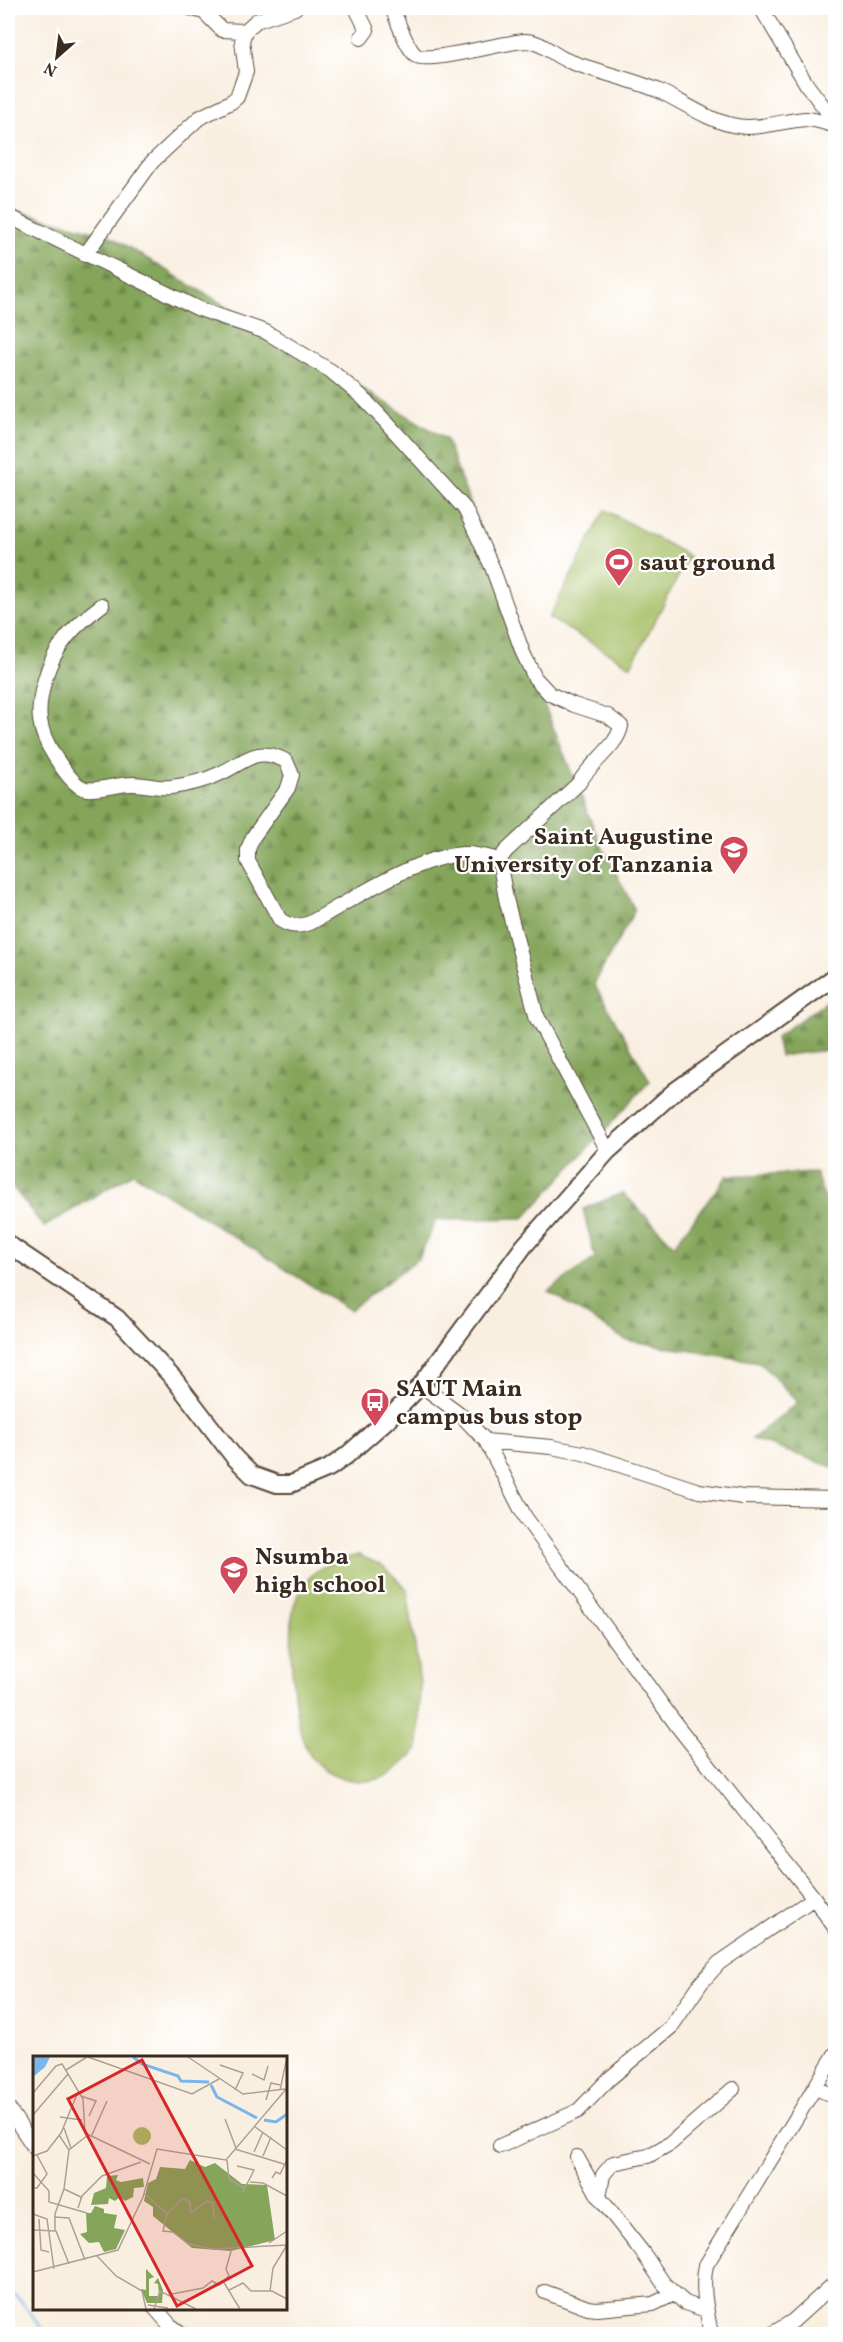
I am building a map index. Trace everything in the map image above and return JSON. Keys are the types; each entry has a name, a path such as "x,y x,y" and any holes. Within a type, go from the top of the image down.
{"main road":[{"path":"8,1244 117,1318 174,1379 234,1458 252,1475 264,1481 291,1484 328,1468 364,1442 421,1385 524,1246 608,1151 675,1091 836,976"}],"street":[{"path":"190,8 204,12 222,30 245,31"},
{"path":"85,255 152,162 199,118 237,97 246,72 242,40 245,31 256,21 295,8"},
{"path":"356,8 367,30 362,38"},
{"path":"392,8 410,47 417,56 430,58 501,45 534,42 563,58 599,73 658,91 734,126 757,126 805,119 836,124"},
{"path":"760,8 807,84 836,124"},
{"path":"8,216 199,309 266,332 320,363 361,396 465,509 492,567 523,653 535,678 550,694 608,716 621,726 616,740 584,773 579,783 506,851 499,861 509,911 537,1018 608,1151"},
{"path":"102,605 78,624 59,646 48,669 39,707 44,738 57,760 78,785 85,789 135,783 154,788 193,783 220,774 255,755 271,755 286,761 292,775 288,788 253,837 248,849 248,861 280,920 299,927 310,923 405,872 441,857 464,854 482,855 499,861"},
{"path":"421,1385 460,1414 486,1441 525,1517 678,1727 814,1898 835,1929"},
{"path":"486,1441 551,1447 583,1453 699,1491 743,1497 836,1499"},
{"path":"500,2146 578,2111 609,2079 671,2027 700,1983 719,1963 814,1898"},
{"path":"711,2334 706,2310 704,2276 706,2265 836,2052"},
{"path":"816,2088 836,2097"},
{"path":"599,2197 603,2175 613,2163 648,2156 671,2143 712,2110 733,2089"},
{"path":"8,2108 33,2145"},
{"path":"577,2157 599,2197 674,2294 685,2303 706,2310"},
{"path":"772,2334 793,2321 836,2282"},
{"path":"545,2292 588,2308 597,2309 652,2304 674,2294"},
{"path":"157,2309 170,2325 182,2334"}],"green space":[{"path":"8,208 108,235 446,439 545,707 600,843 635,910 594,984 650,1081 524,1218 436,1220 419,1258 350,1310 133,1173 44,1227 8,1181"},
{"name":"saut ground","path":"605,510 689,556 631,666 549,618"},
{"path":"835,995 835,1056 827,1050 780,1056 776,1037"},
{"path":"815,1172 835,1224 835,1468 752,1439 798,1402 759,1362 625,1340 548,1291 595,1258 583,1209 623,1193 674,1245 727,1176"},
{"path":"359,1555 383,1566 407,1589 420,1683 418,1749 400,1767 378,1779 368,1781 348,1779 328,1772 312,1758 307,1750 295,1701 291,1643 294,1606 310,1577 326,1565"}],"waterway":[{"path":"8,2289 20,2300 46,2334"}],"place":[{"name":"saut ground","path":"619,588"},
{"name":"Saint Augustine University of Tanzania","path":"734,876"},
{"name":"SAUT Main campus bus stop","path":"375,1428"},
{"name":"Nsumba high school","path":"234,1596"}]}
